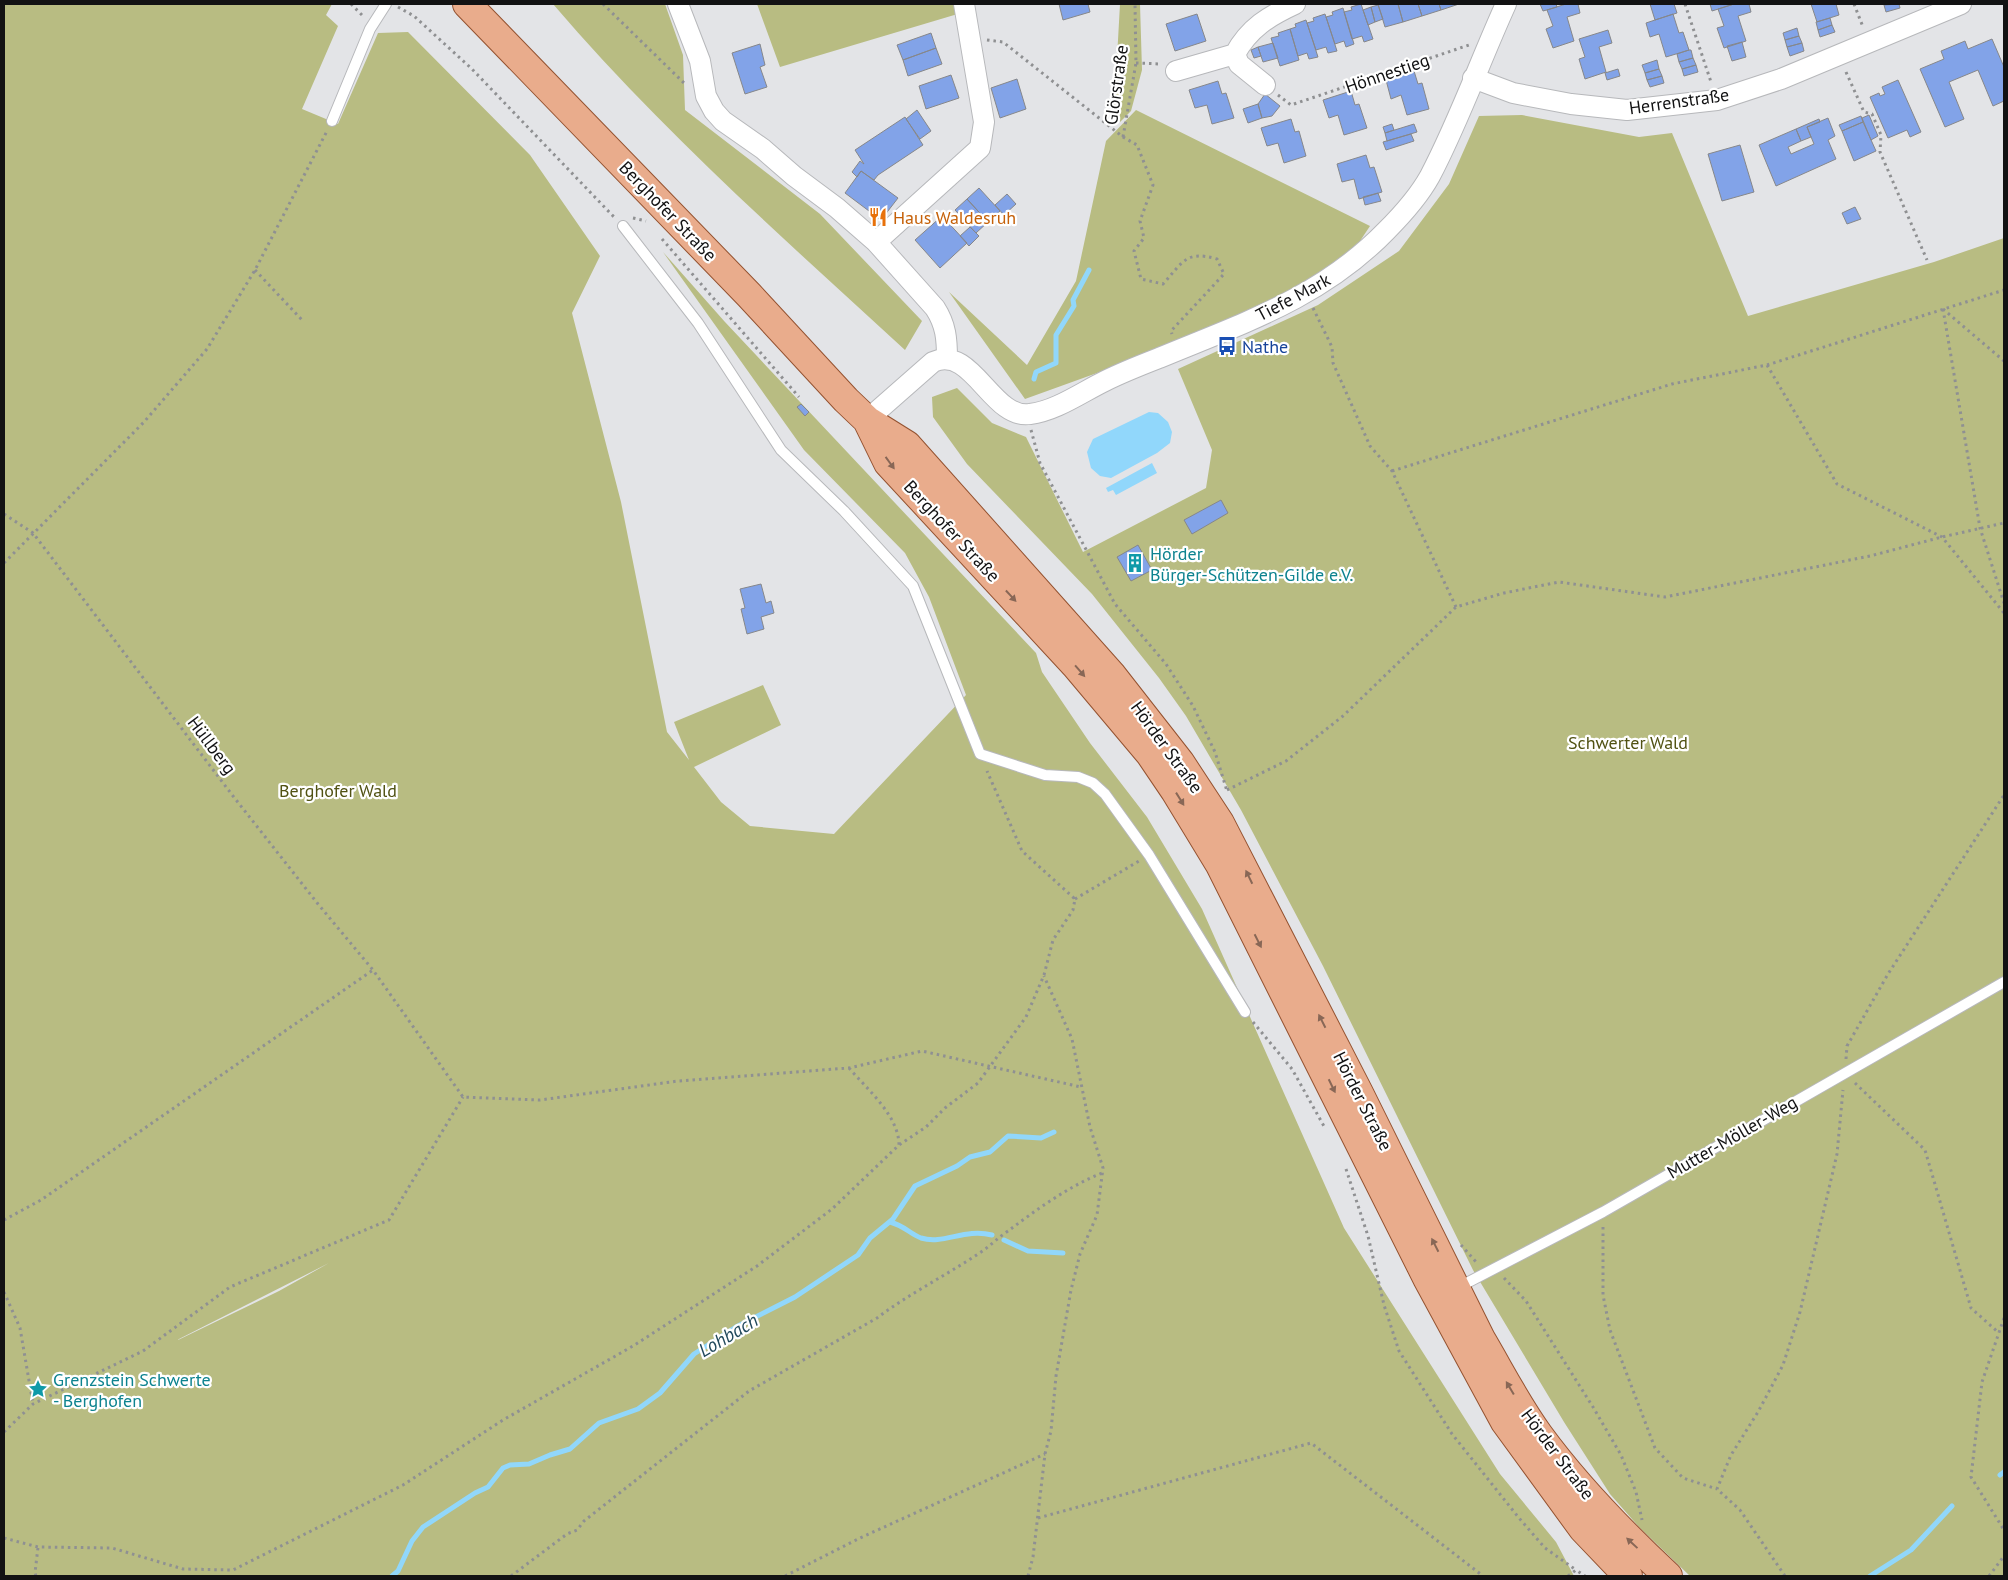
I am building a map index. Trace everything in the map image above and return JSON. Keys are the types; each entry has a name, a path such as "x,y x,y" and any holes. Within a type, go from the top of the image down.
{"main road":[{"name":"Berghofer Straße","path":"467,4 749,295 867,420 907,445 1055,627"},
{"name":"Hörder Straße","path":"1055,627 1149,720 1180,762 1220,823 1239,856 1482,1339 1538,1433 1574,1480 1615,1526 1668,1576"},
{"name":"Hörder Straße","path":"1055,627 1150,754 1194,820 1220,865 1427,1278 1505,1422 1583,1529 1628,1576"}],"street":[{"path":"678,4 700,62 706,96 714,111 723,121 763,149 876,242 935,308 943,320 947,334 947,359"},
{"path":"1176,71 1235,54 1242,40 1253,28 1295,4"},
{"name":"Tiefe Mark","path":"1028,415 1043,412 1108,379 1304,296 1356,260 1395,222 1429,176 1506,4"},
{"name":"Herrenstraße","path":"1474,78 1513,93 1532,97 1571,104 1627,110 1717,100 1781,79 1961,4"},
{"path":"876,242 980,148 984,122 966,13"},
{"path":"1235,54 1239,64 1265,85"},
{"path":"867,420 934,362 947,359 956,361 966,368 1010,410 1028,415"}],"lane":[{"path":"332,121 373,22 386,4"},
{"path":"625,221 698,323 781,450 844,511 913,586 980,754 1045,775 1078,777 1093,783 1105,794 1149,855 1244,1012"},
{"name":"Mutter-Möller-Weg","path":"1457,1288 1603,1212 2004,982"}],"path":[{"path":"351,4 373,22"},
{"path":"391,4 414,16 472,69 609,211 625,221 646,221 652,228"},
{"path":"602,4 686,84"},
{"name":"Glörstraße","path":"1136,4 1136,63 1123,137 1137,144 1153,185 1140,221 1144,238 1134,251 1142,279 1163,284 1189,257 1202,254 1217,258 1224,274 1170,331 1178,350"},
{"path":"1685,4 1717,100"},
{"path":"1854,4 1859,18"},
{"path":"966,13 988,41 1003,42 1123,137"},
{"name":"Hönnestieg","path":"1285,101 1291,105 1491,38"},
{"path":"1839,55 1864,112 1872,114 1881,135 1880,152 1927,260"},
{"path":"4,563 144,422 207,349 255,270 332,121"},
{"path":"609,211 618,213"},
{"path":"659,236 799,397"},
{"path":"255,270 304,321"},
{"path":"1392,472 1672,384 1767,365 2004,290"},
{"path":"1304,296 1317,313 1332,347 1333,363 1370,446 1392,472 1456,607"},
{"path":"1943,309 2004,361"},
{"path":"1943,309 1980,528 2004,603"},
{"path":"1767,365 1837,484 1942,537 2004,613"},
{"path":"1028,415 1040,463 1115,604 1166,664 1193,706 1215,752 1227,790 1232,799"},
{"name":"Hüllberg","path":"4,514 33,533 245,811 373,970 463,1097"},
{"path":"1227,790 1286,761 1343,716 1456,607 1504,593 1559,582 1665,597 1870,556 2004,523"},
{"path":"980,754 1022,851 1075,898"},
{"path":"1717,1489 1731,1455 1783,1365 1800,1312 1837,1154 1847,1046 1888,974 2004,795"},
{"path":"1075,898 1149,855"},
{"path":"4,1538 38,1546 112,1548 183,1569 233,1570 403,1485 503,1420 633,1346 757,1266 832,1208 899,1145 926,1128 945,1108 978,1083 1026,1017 1044,975 1053,940 1073,910 1075,898"},
{"path":"4,1220 41,1200 373,970"},
{"path":"1028,1576 1033,1557 1045,1454 1051,1431 1056,1376 1071,1290 1080,1254 1097,1215 1102,1173 1072,1039 1044,975"},
{"path":"1244,1012 1292,1070 1329,1135"},
{"path":"4,1432 33,1404 143,1351 230,1287 389,1220 463,1097 540,1100 678,1081 849,1068 922,1051 992,1065 1082,1087"},
{"path":"849,1068 886,1112 899,1133 899,1145"},
{"path":"1845,1073 1925,1150 1971,1308 1999,1333"},
{"path":"1343,1160 1368,1236 1384,1305 1399,1351 1452,1434 1519,1518 1545,1548 1585,1576"},
{"path":"511,1576 566,1534 577,1530 584,1521 646,1470 668,1457 690,1437 750,1391 877,1318 952,1272 987,1248 1006,1232 1074,1187 1102,1173"},
{"path":"1603,1212 1603,1295 1610,1330 1655,1448 1683,1478 1717,1489 1740,1510 1785,1576"},
{"path":"1457,1238 1461,1247 1478,1264 1506,1278 1526,1301 1594,1407 1621,1456 1636,1492 1643,1523"},
{"path":"4,1292 20,1328 33,1404"},
{"path":"2004,1318 1982,1382 1971,1477 2004,1530"},
{"path":"1038,1518 1311,1443 1483,1576"},
{"path":"785,1576 860,1538 1045,1454"},
{"path":"36,1576 38,1546"},
{"path":"1989,1576 2004,1556"},
{"path":"1568,1576 1576,1570"}],"green space":[{"name":"Berghofer Wald","path":"4,4 332,4 326,15 338,26 302,109 338,124 378,33 408,32 530,155 600,256 572,313 621,502 667,732 689,760 674,722 763,685 781,725 694,767 721,802 750,826 834,834 966,695 929,597 905,553 804,450 663,252 725,322 1036,653 1042,672 1090,743 1147,817 1202,909 1344,1228 1500,1474 1556,1542 1574,1576 4,1576","holes":["329,1263 279,1291 178,1340"]},
{"path":"553,4 665,4 683,55 685,110 820,214 922,321 905,350 679,139"},
{"path":"757,4 958,4 961,13 780,67"},
{"path":"1120,4 1140,4 1142,70 1131,111 1120,122 1114,112"},
{"path":"1136,110 1370,226 1352,253 1265,305 1158,351 1025,399 949,292 1027,365 1076,281 1106,141"},
{"name":"Schwerter Wald","path":"1522,115 1639,137 1672,133 1748,316 1934,262 2004,238 2004,1576 1690,1576 1639,1527 1610,1494 1564,1422 1473,1270 1323,966 1241,810 1186,716 1159,678 1092,594 967,464 933,417 932,397 957,388 992,423 1026,437 1083,552 1206,488 1212,450 1178,369 1318,305 1399,251 1449,184 1479,116"}],"water":[{"path":"1149,412 1158,413 1168,422 1172,432 1170,443 1157,453 1111,478 1100,476 1091,468 1087,452 1093,439"},
{"path":"1152,463 1157,473 1116,495 1113,490 1108,492 1106,488"}],"building":[{"path":"1059,4 1088,4 1090,12 1063,20"},
{"path":"1361,4 1373,39 1364,42 1362,36 1352,39 1344,12 1352,10 1351,7"},
{"path":"1378,4 1398,4 1403,22 1385,27"},
{"path":"1398,4 1418,4 1422,16 1403,22"},
{"path":"1418,4 1439,4 1441,10 1422,16"},
{"path":"1439,4 1459,4 1441,10"},
{"path":"1540,4 1556,4 1557,7 1543,11"},
{"path":"1566,4 1578,4 1580,13 1567,17 1574,41 1553,48 1546,29 1553,26 1547,10"},
{"path":"1650,4 1674,4 1677,13 1655,20"},
{"path":"1710,4 1734,4 1712,11"},
{"path":"1734,4 1749,4 1751,12 1738,16 1746,41 1724,48 1717,28 1724,26 1718,9"},
{"path":"1811,4 1836,4 1839,15 1817,22"},
{"path":"1899,4 1900,8 1886,12 1884,5"},
{"path":"1378,5 1383,19 1375,22 1371,7"},
{"path":"1371,7 1375,22 1368,25 1363,10"},
{"path":"1343,8 1354,44 1346,47 1344,41 1335,44 1326,17 1333,15 1332,12"},
{"path":"1197,14 1206,41 1175,51 1166,24"},
{"path":"1325,14 1337,51 1328,53 1326,47 1316,50 1307,23 1314,21 1313,18"},
{"path":"1673,14 1679,33 1683,32 1689,50 1666,57 1659,34 1650,37 1646,23"},
{"path":"1830,18 1832,25 1818,30 1816,22"},
{"path":"1306,20 1318,57 1309,59 1307,53 1298,56 1290,29 1296,27 1295,24"},
{"path":"1832,25 1835,32 1820,37 1818,30"},
{"path":"1797,28 1799,36 1785,40 1783,33"},
{"path":"1290,29 1299,60 1280,66 1271,38 1279,36 1278,33"},
{"path":"1608,30 1612,43 1599,47 1606,72 1585,79 1579,59 1585,57 1579,39"},
{"path":"931,33 936,48 903,60 897,45"},
{"path":"1799,36 1802,43 1787,47 1785,40"},
{"path":"1992,39 2004,67 2004,101 1993,106 1978,70 1949,82 1964,119 1945,127 1920,69 1944,59 1941,51 1965,41 1968,49"},
{"path":"1742,42 1746,57 1732,61 1727,46"},
{"path":"1273,43 1278,58 1263,62 1258,47"},
{"path":"1802,43 1804,51 1790,56 1787,47"},
{"path":"760,44 765,65 760,67 767,87 745,94 732,53"},
{"path":"1258,47 1261,56 1254,58 1251,50"},
{"path":"936,48 942,64 908,76 903,60"},
{"path":"1691,50 1693,58 1679,62 1677,54"},
{"path":"1693,58 1696,65 1682,69 1679,62"},
{"path":"1657,60 1659,69 1645,73 1642,65"},
{"path":"1696,65 1698,72 1684,76 1682,69"},
{"path":"1618,69 1620,76 1607,80 1605,73"},
{"path":"1659,69 1662,76 1647,80 1645,73"},
{"path":"1414,71 1418,84 1422,83 1429,109 1407,115 1401,95 1391,99 1386,80"},
{"path":"951,75 959,98 926,109 919,86"},
{"path":"1662,76 1664,83 1650,87 1647,80"},
{"path":"1017,79 1026,109 1000,118 991,88"},
{"path":"1898,80 1921,132 1910,137 1907,130 1888,138 1870,97 1879,93 1880,96 1885,94 1882,87"},
{"path":"1218,81 1222,94 1226,93 1234,118 1212,124 1207,105 1195,108 1189,90"},
{"path":"1351,91 1355,105 1359,104 1367,128 1344,135 1338,115 1329,118 1323,100"},
{"path":"1265,94 1280,106 1272,116 1262,118 1258,104"},
{"path":"1258,104 1262,118 1248,123 1243,109"},
{"path":"917,110 931,131 920,139 906,119"},
{"path":"1869,115 1878,136 1871,140 1862,118"},
{"path":"1861,116 1863,122 1842,131 1839,125"},
{"path":"905,117 923,145 878,175 874,180 861,171 857,177 852,172 860,161 864,164 855,150"},
{"path":"1828,118 1835,136 1828,140 1836,159 1776,186 1759,145 1796,129 1801,141 1788,147 1791,154 1814,144 1807,127"},
{"path":"1291,119 1295,132 1299,131 1306,156 1284,163 1278,143 1267,146 1261,128"},
{"path":"1819,119 1820,122 1807,127 1811,137 1801,141 1796,129"},
{"path":"1863,122 1876,151 1854,161 1842,131"},
{"path":"1392,124 1394,130 1385,133 1383,127"},
{"path":"1414,124 1417,132 1387,141 1385,133"},
{"path":"1411,134 1414,141 1386,150 1383,142"},
{"path":"1740,145 1754,192 1722,201 1708,154"},
{"path":"1366,155 1370,168 1374,167 1382,192 1359,199 1354,179 1342,182 1337,164"},
{"path":"861,171 898,198 881,220 845,193"},
{"path":"979,188 1000,211 988,222 967,199"},
{"path":"1378,193 1381,201 1365,205 1363,197"},
{"path":"1007,194 1016,204 1004,215 995,205"},
{"path":"967,199 988,222 976,233 955,210"},
{"path":"1855,207 1861,219 1847,224 1842,213"},
{"path":"942,216 967,243 940,268 915,240"},
{"path":"970,227 979,236 969,246 960,236"},
{"path":"801,404 809,412 805,416 797,407"},
{"path":"1221,500 1228,513 1192,534 1184,520"},
{"name":"Hörder Bürger-Schützen-Gilde e.V.","path":"1138,545 1152,570 1131,581 1117,557"},
{"path":"761,584 766,603 771,601 774,613 761,617 764,629 747,634 741,609 745,608 740,589"}],"waterway":[{"path":"1034,379 1036,372 1056,363 1056,335 1074,306 1073,300 1089,270"},
{"name":"Lohbach","path":"392,1576 398,1571 412,1541 423,1527 475,1493 488,1487 503,1468 510,1465 529,1464 570,1449 599,1423 638,1409 660,1393 694,1354 736,1327 795,1297 858,1255 870,1238 893,1219 915,1186 957,1166 970,1157 990,1152 1008,1136 1041,1138 1054,1132"},
{"path":"890,1222 921,1238 930,1240 982,1233 992,1235"},
{"path":"1004,1240 1028,1251 1063,1253"},
{"path":"2000,1475 2004,1472"},
{"path":"1870,1576 1911,1550 1952,1506"}],"place":[{"name":"Haus Waldesruh","path":"878,217"},
{"name":"Nathe","path":"1227,346"},
{"name":"Hörder Bürger-Schützen-Gilde e.V.","path":"1135,563"},
{"name":"Grenzstein Schwerte - Berghofen","path":"38,1389"}]}
